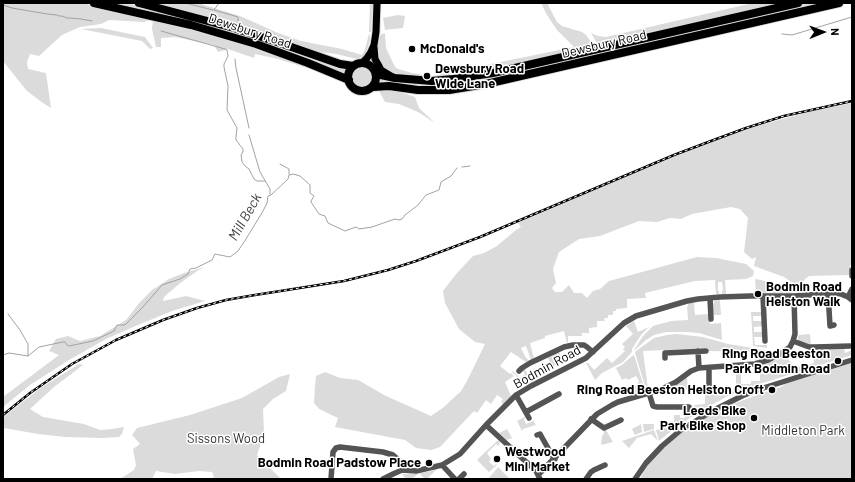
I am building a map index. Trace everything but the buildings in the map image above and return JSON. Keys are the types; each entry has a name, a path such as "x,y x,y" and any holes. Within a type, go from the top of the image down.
{"highway":[{"name":"Dewsbury Road","path":"94,3 191,25 256,44 349,80 351,86 359,91 368,90 373,87 389,86 418,90 449,90 486,84 839,3"},
{"name":"Dewsbury Road","path":"139,3 234,28 340,64 353,66"},
{"name":"Dewsbury Road","path":"362,63 369,65 375,72 395,78 432,81 453,79 493,73 798,3"},
{"path":"349,80 349,73 353,66 362,63"},
{"path":"373,87 376,78 375,72"}],"main road":[{"path":"375,72 371,62 376,32 377,3"},
{"path":"362,63 372,49"},
{"path":"372,49 375,59 382,70 395,78"}],"street":[{"path":"152,16 155,6"},
{"path":"852,270 852,276"},
{"path":"850,299 852,289"},
{"path":"828,293 830,326 834,325"},
{"name":"Bodmin Road","path":"383,479 402,470 421,470 442,465 460,454 516,395 580,362 624,323 636,316 673,304 710,298 737,296 794,296 828,293 841,294 850,299"},
{"path":"763,296 765,341"},
{"path":"486,425 536,471 539,477 591,419 603,410 618,402 662,389 676,382 691,370 699,368 749,365 762,362 780,354 790,347 796,329 794,296"},
{"path":"710,298 711,319"},
{"path":"793,341 815,348 850,346"},
{"path":"518,371 530,363 564,347 584,345 593,352"},
{"path":"665,358 665,354 706,350"},
{"path":"698,351 699,368"},
{"path":"636,478 646,463 673,436 716,409 758,390 852,360"},
{"path":"705,388 709,388 709,368"},
{"path":"649,393 653,406 690,407 689,412"},
{"path":"526,412 559,394"},
{"path":"516,395 529,418"},
{"path":"591,419 604,428 621,420"},
{"path":"537,435 540,434 555,459"},
{"path":"331,479 332,452 336,448 340,447 383,452 393,455 400,461 402,470"},
{"path":"442,465 455,479"},
{"path":"586,479 591,472 605,465"},
{"path":"393,474 398,479"},
{"path":"459,479 464,474"}],"green space":[{"path":"3,3 82,3 148,18 148,20 144,22 109,20 101,24 80,27 62,35 39,56 30,54 27,62 28,69 46,73 51,108 26,90 3,61"},
{"path":"106,3 127,3 149,8 151,10 147,12"},
{"path":"157,3 198,3 240,16 278,33 301,41 342,49 362,55 369,34 370,40 364,56 357,59 313,51 239,25"},
{"path":"370,3 373,3 371,32 369,32"},
{"path":"541,3 547,3 557,22 562,26 582,32 591,42 589,47 500,68 432,76 574,47 557,30"},
{"path":"753,3 779,3 598,45 591,33 606,37"},
{"path":"809,3 830,3 478,84 424,87 379,82 379,78 425,83"},
{"path":"156,10 198,20 347,69 345,76 156,13"},
{"path":"398,15 405,16 403,28 385,30 383,18"},
{"path":"153,21 168,23 204,32 251,46 257,50 305,66 313,67 324,73 278,59 255,54 254,58 228,49 218,52 214,45 175,37 161,38 161,47 156,47 152,29"},
{"path":"101,28 145,37 153,48 150,49 142,41 81,29"},
{"path":"385,33 386,48 395,67 412,73 432,76 412,76 392,73 380,66 376,53 378,37"},
{"path":"362,67 369,70 372,77 369,84 362,87 355,84 352,77 355,70"},
{"path":"393,90 415,97 419,108 435,123 418,112 399,104 385,102 379,91"},
{"path":"852,103 852,265 850,265 850,275 809,276 804,280 804,292 798,293 794,283 784,277 754,266 756,257 752,259 744,252 748,218 740,209 731,207 692,214 681,219 670,218 657,222 639,221 600,236 579,239 559,252 553,269 556,283 552,288 555,292 562,292 569,285 574,293 582,293 587,298 593,291 600,289 609,281 697,257 716,258 746,264 754,271 753,276 746,279 725,280 726,294 722,294 722,282 718,282 719,294 716,294 715,280 695,281 645,293 646,298 627,299 627,308 616,309 616,311 613,311 613,315 608,315 608,318 604,318 605,321 597,321 597,327 589,328 589,333 582,333 582,336 568,336 567,343 564,331 545,336 545,338 530,343 534,358 531,360 526,346 521,348 527,358 528,361 526,362 511,352 500,366 514,376 505,382 511,396 503,404 501,402 503,399 497,395 491,404 486,400 477,413 474,411 440,447 431,450 416,448 405,440 335,427 338,418 319,409 314,403 316,376 325,372 340,378 358,380 386,396 431,416 444,407 461,391 485,344 475,342 459,329 445,303 443,291 473,256 484,253 497,246 521,227 518,223 698,147 746,129 812,111"},
{"path":"205,267 179,284 164,297 163,301 186,296 205,301 172,311 106,339 30,385 3,407 3,397 59,355 49,351 56,339 68,336 80,341 100,336 126,320 140,302 152,290 169,279"},
{"path":"755,279 793,291 792,293 756,292"},
{"path":"720,300 721,315 714,315 714,302"},
{"path":"688,303 694,303 695,315 709,314 710,324 721,323 722,340 699,333 666,332 654,335 634,350 643,336 653,326 671,321 688,320"},
{"path":"751,312 762,312 762,316 753,316 753,321 763,321 763,326 754,327 754,332 763,332 764,337 754,337 755,345 767,345 767,348 753,346"},
{"path":"634,321 638,332 649,327 641,335 632,349 632,352 623,362 602,373 595,380 586,363 588,363 594,370 607,358 612,363 625,351 623,349 625,347 622,344 633,334 626,326"},
{"path":"677,334 703,337 728,344 778,352 755,361 755,354 753,352 709,351 708,348 643,351 648,389 646,389 635,353 636,351 654,338"},
{"path":"810,334 811,345 799,341 799,335"},
{"path":"844,348 845,353 852,350 852,355 745,389 726,397 680,424 659,441 656,430 674,426 674,415 680,415 680,418 685,418 685,407 687,407 688,412 693,412 694,405 705,404 705,392 736,391 736,370 741,370 741,384 751,384 751,381 760,381 760,366 785,355 792,364 797,367 814,363 813,349"},
{"path":"559,352 564,361 552,367 548,358"},
{"path":"634,355 645,390 630,394 639,381 636,376 628,380 626,378 622,380 616,368"},
{"name":"Middleton Park","path":"852,363 852,479 640,479 645,469 665,446 686,429 723,408 781,387 787,383"},
{"path":"79,364 83,365 54,387 30,409 43,417 84,424 100,430 124,427 122,434 119,437 65,437 3,429 3,418 6,415 39,389"},
{"path":"525,369 529,378 523,382 512,372 513,371 520,378 525,374 522,370"},
{"name":"Sissons Wood","path":"290,374 286,391 273,399 263,409 264,434 257,455 281,479 210,479 214,477 212,472 199,471 175,474 156,471 152,479 120,479 134,470 136,465 133,449 140,444 132,435 137,428 190,415 242,398 279,377"},
{"path":"687,376 688,389 672,389 676,385"},
{"path":"526,416 524,419 526,424 533,420 536,425 523,429 522,431 517,421"},
{"path":"641,424 642,432 635,435 632,429"},
{"path":"643,424 654,424 654,429 644,432"},
{"path":"507,429 512,438 507,440 499,433"},
{"path":"603,429 606,430 613,442 601,445 602,436 604,433"},
{"path":"654,430 658,441 651,434 637,438 629,448 622,441"},
{"path":"498,440 500,442 499,445 498,446 496,444 487,453 491,459 489,462 494,466 496,464 497,465 489,472 477,460"},
{"path":"498,467 510,479 488,479"},
{"path":"438,468 427,479 419,473 431,471"},
{"path":"402,474 418,474 412,479 406,479"}],"waterway":[{"path":"185,3 213,10"},
{"path":"219,3 214,10 238,17 238,21"},
{"path":"3,5 67,18 92,21"},
{"path":"782,34 792,35 852,17"},
{"path":"161,31 227,50 228,56 224,64 228,86 227,110 237,128 236,140 243,149 241,155 242,162 249,169 254,179 257,181 265,181"},
{"path":"235,59 249,128"},
{"path":"249,135 260,172 270,189 270,194"},
{"path":"280,164 289,169 289,174"},
{"name":"Mill Beck","path":"462,167 470,166"},
{"name":"Mill Beck","path":"3,355 9,353 28,356 39,347 63,342 69,346 93,341 114,331 117,325 125,325 162,285 180,279 188,274 190,269 196,268 212,260 215,254 230,257 238,251 263,211 267,203 268,196 288,179 289,175 293,174 300,176 310,185 310,193 314,196 311,202 319,214 325,216 328,223 345,231 356,227 359,229 372,227 395,219 402,219 418,205 426,195 439,190 441,182 451,176 457,168"},
{"path":"8,314 28,344 28,356"}],"railway":[{"path":"3,415 30,393 72,364 116,340 163,320 226,300 344,281 388,270 480,237 674,155 746,128 784,116 852,101"}],"place":[{"name":"McDonald's","path":"412,49"},
{"name":"Dewsbury Road Wide Lane","path":"427,76"},
{"name":"Bodmin Road Helston Walk","path":"758,294"},
{"name":"Ring Road Beeston Park Bodmin Road","path":"838,361"},
{"name":"Ring Road Beeston Helston Croft","path":"772,390"},
{"name":"Leeds Bike Park Bike Shop","path":"754,418"},
{"name":"Westwood Mini Market","path":"497,459"},
{"name":"Bodmin Road Padstow Place","path":"429,463"}]}
